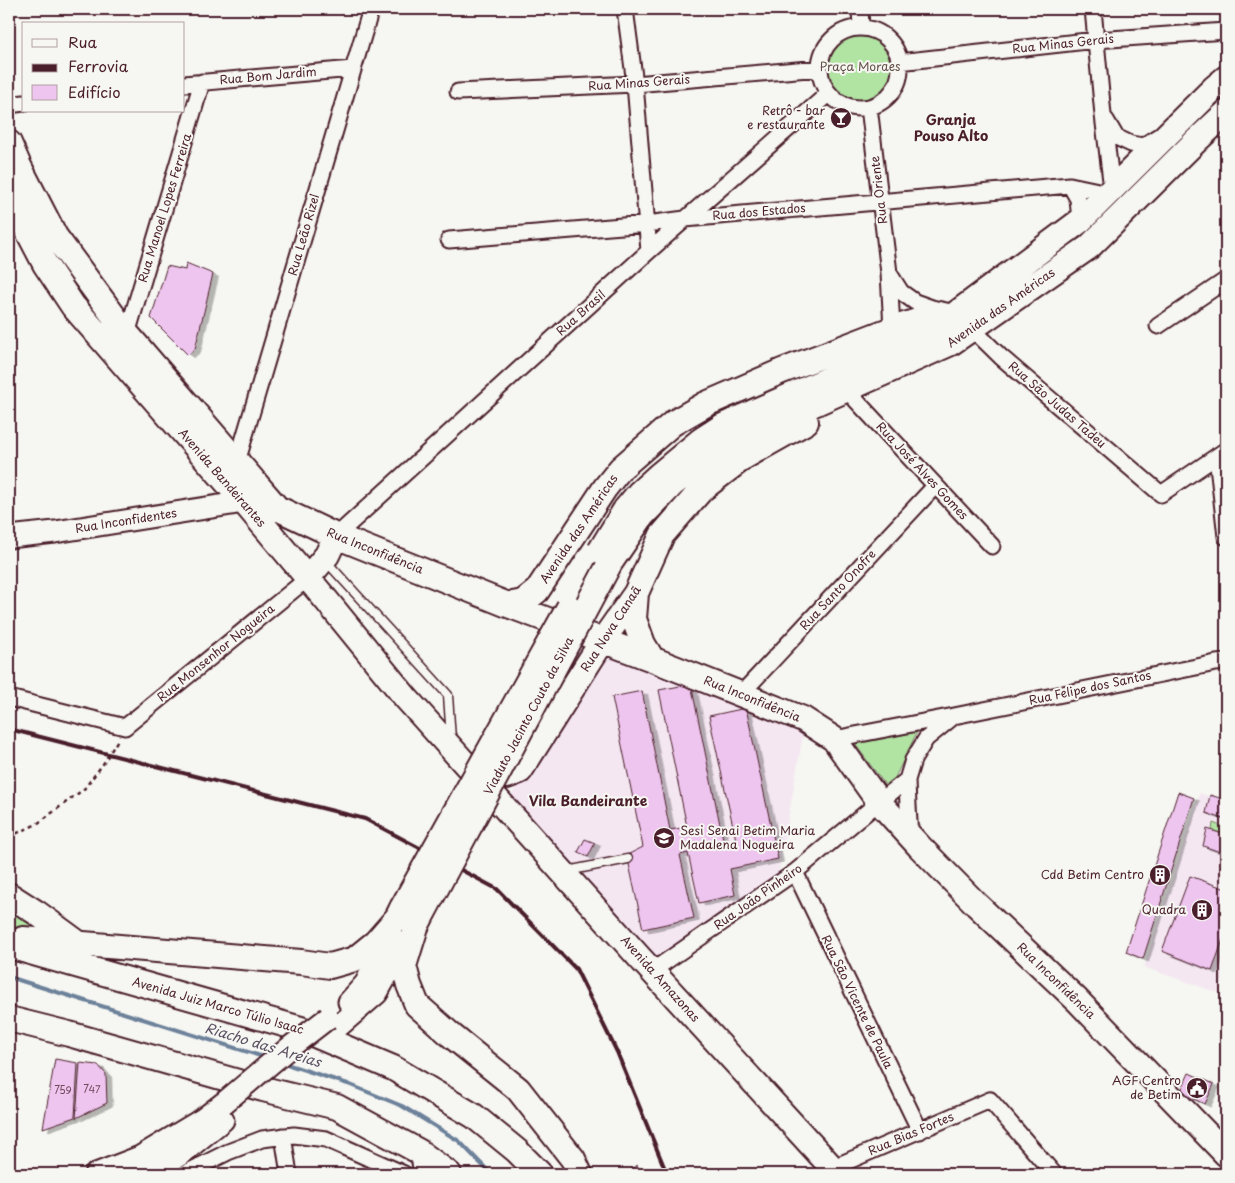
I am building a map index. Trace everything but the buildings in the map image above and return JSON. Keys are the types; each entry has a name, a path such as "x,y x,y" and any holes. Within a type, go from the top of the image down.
{"main road":[{"name":"Avenida das Américas","path":"634,513 721,447 952,343 958,321 1050,243 1080,221 1176,126 1222,90"},
{"name":"Avenida das Américas","path":"634,513 639,493 701,440 721,427 874,359 912,338 958,321 1067,262 1089,246 1226,113"},
{"name":"Avenida Bandeirantes","path":"9,143 14,162 54,236 127,334 276,508"},
{"name":"Avenida Bandeirantes","path":"11,205 45,264 73,306 244,502 406,698 482,783"},
{"path":"1050,243 1067,262"},
{"name":"Avenida das Américas","path":"508,605 523,602 537,591 605,488 621,468 673,423 706,404 774,374 892,329 924,318 935,317 958,321"},
{"name":"Rua Nova Canaã","path":"454,751 486,768 507,776 520,771 603,640 636,593 662,535 702,489 744,458 915,360"},
{"name":"Rua Inconfidentes","path":"9,537 244,502"},
{"name":"Rua Inconfidência","path":"276,508 336,536 508,605 603,640 803,719 834,739 879,802 910,836 978,905 1077,1000 1226,1154"},
{"name":"Viaduto Jacinto Couto da Silva","path":"232,1105 334,1021 377,993 397,957 409,918 610,564 634,513"},
{"path":"307,579 324,559 336,536"},
{"path":"636,593 634,619 643,644 652,659"},
{"name":"Avenida Amazonas","path":"482,783 835,1171"},
{"path":"9,895 78,943"},
{"path":"9,938 330,966 355,959 409,918"},
{"path":"409,918 404,966 417,1005 518,1089 572,1159 580,1174"},
{"name":"Avenida Juiz Marco Túlio Isaac","path":"9,946 301,1028 393,1068 474,1116 540,1174"},
{"path":"9,1019 263,1089 337,1107 418,1151 449,1174"},
{"path":"9,1032 69,1034"},
{"path":"96,1174 140,1157 232,1105"},
{"path":"149,1174 181,1154 232,1105"}],"street":[{"name":"Rua Leão Rizel","path":"237,462 371,9"},
{"path":"625,9 635,84 649,251"},
{"path":"860,9 861,27"},
{"path":"1093,9 1110,191"},
{"path":"861,27 875,30 887,38 895,49 900,62 900,74 896,85 889,95 869,107 858,108 847,106 829,93 824,85 820,68 822,56 828,44 837,35 848,29 861,27"},
{"name":"Rua Minas Gerais","path":"900,62 1096,40 1226,31"},
{"name":"Rua Bom Jardim","path":"185,84 353,68"},
{"name":"Rua Minas Gerais","path":"458,92 635,84 820,68"},
{"name":"Rua Manoel Lopes Ferreira","path":"127,334 202,82"},
{"name":"Rua Brasil","path":"336,536 649,251 829,93"},
{"path":"9,105 22,103"},
{"name":"Rua Oriente","path":"869,107 888,273 892,329"},
{"path":"1103,115 1116,136 1131,144 1143,146 1176,126"},
{"path":"1070,185 1078,199 1080,221"},
{"name":"Rua dos Estados","path":"449,240 648,224 685,219 1070,185 1110,191"},
{"name":"Rua Oriente","path":"888,273 901,292 915,302 958,321"},
{"path":"1158,326 1226,280"},
{"name":"Rua São Judas Tadeu","path":"958,321 1160,494 1222,453"},
{"name":"Rua José Alves Gomes","path":"852,396 992,546"},
{"path":"1222,453 1226,537"},
{"name":"Rua Santo Onofre","path":"741,694 935,486"},
{"name":"Rua Monsenhor Nogueira","path":"126,727 307,579"},
{"name":"Rua Felipe dos Santos","path":"834,739 1226,662"},
{"path":"9,698 126,727"},
{"name":"Rua Felipe dos Santos","path":"910,836 908,780 913,760 926,739 954,716"},
{"name":"Rua João Pinheiro","path":"652,971 795,872 908,780"},
{"name":"Rua São Vicente de Paula","path":"795,872 920,1131"},
{"name":"Rua Bias Fortes","path":"835,1171 990,1100 1054,1174"},
{"path":"184,1174 228,1152 262,1139 294,1134 326,1139 404,1174"},
{"path":"283,1136 289,1174"},
{"path":"418,1151 422,1174"}],"lane":[{"path":"324,559 448,695 454,751"},
{"path":"563,872 628,860"}],"path":[{"path":"9,836 37,824 84,789 126,727"}],"shaded area":[{"name":"Sesi Senai Betim Maria Madalena Nogueira","path":"607,646 804,729 778,876 654,963 508,800"},
{"path":"1200,793 1226,803 1226,973 1219,993 1144,967"}],"green space":[{"name":"Praça Moraes","path":"860,32 873,35 885,42 892,54 895,67 892,80 885,92 873,99 860,102 847,99 835,92 828,80 825,67 828,54 835,42 847,35"},
{"path":"917,732 889,790 855,744"},
{"path":"1213,823 1226,828 1226,835 1212,830"},
{"path":"9,907 41,930 9,927"}],"waterway":[{"name":"Riacho das Areias","path":"9,977 267,1058"},
{"name":"Riacho das Areias","path":"283,1063 348,1084 402,1106 459,1141 491,1174"}],"railway":[{"path":"9,729 365,819 497,889 576,969 617,1052 667,1174"}],"place":[{"name":"Retrô - bar e restaurante","path":"841,118"},
{"name":"Sesi Senai Betim Maria Madalena Nogueira","path":"664,838"},
{"name":"Cdd Betim Centro","path":"1160,875"},
{"name":"Quadra","path":"1202,910"},
{"name":"AGF Centro de Betim","path":"1197,1088"}],"district":[{"name":"Granja Pouso Alto","path":"951,128"},
{"name":"Vila Bandeirante","path":"588,801"}]}
